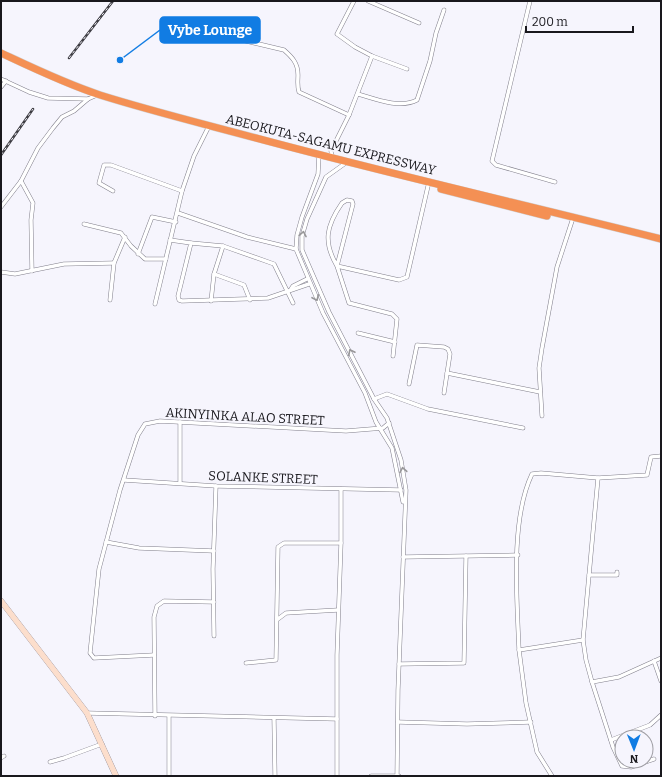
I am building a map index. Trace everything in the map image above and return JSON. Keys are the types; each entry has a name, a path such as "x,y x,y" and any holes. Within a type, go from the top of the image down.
{"highway":[{"name":"ABEOKUTA-SAGAMU EXPRESSWAY","path":"1,53 94,97 428,186 661,244"},
{"name":"ABEOKUTA-SAGAMU EXPRESSWAY","path":"1,58 94,97 139,110 319,157 332,158 345,164 483,194 661,239"}],"street":[{"path":"354,1 337,34 355,47 372,56 407,69"},
{"path":"368,1 419,23"},
{"path":"378,5 381,1"},
{"path":"530,1 492,161 496,165 555,182"},
{"path":"358,94 381,101 412,103 417,100 428,69 436,33 444,10"},
{"path":"179,25 284,50 295,60 298,74 297,87 299,92 349,115"},
{"path":"332,158 331,151 349,115 372,56"},
{"path":"1,79 29,92 48,98 94,97"},
{"path":"1,87 6,81"},
{"path":"1,207 21,181 38,148 62,117 74,111 94,97"},
{"path":"155,304 170,240 176,222 182,191 194,156 208,128"},
{"path":"319,157 318,174 302,217 297,235 296,250 309,284 365,393 380,428 392,448 404,509"},
{"path":"345,164 326,177 319,191 307,219 302,236 303,256 329,312 374,399 389,423 404,473 406,490 404,509 399,664 398,776 371,776"},
{"path":"113,191 99,183 104,165 111,165 182,191"},
{"path":"318,174 326,177"},
{"path":"21,181 33,203 31,220 32,271"},
{"path":"337,266 399,280 406,277 428,186"},
{"path":"313,188 319,191"},
{"path":"337,266 353,204 352,201 347,200 340,206 330,226 328,237 329,251 337,266 349,303 396,316 393,356"},
{"path":"178,213 247,237 296,250"},
{"path":"138,254 152,217 176,222"},
{"path":"542,416 539,368 542,348 557,267 572,222"},
{"path":"84,224 116,231 125,237 138,254 150,260 166,259"},
{"path":"110,300 114,263 125,237"},
{"path":"170,240 223,246 274,264 290,290 293,303"},
{"path":"191,243 179,300 211,301 268,298 309,284"},
{"path":"211,301 214,274 223,246"},
{"path":"1,272 15,274 64,264 114,263"},
{"path":"214,274 244,285 250,300"},
{"path":"290,290 293,286 307,279"},
{"path":"358,333 395,342"},
{"path":"409,384 416,348 420,344 448,348 450,354 444,393"},
{"path":"447,373 540,392"},
{"path":"374,399 386,394 428,409 524,428"},
{"path":"375,418 384,414"},
{"name":"AKINYINKA ALAO STREET","path":"124,480 138,435 145,424 160,421 279,426 332,431 380,428"},
{"path":"180,422 180,483"},
{"path":"380,428 385,427 389,423"},
{"path":"552,776 537,752 530,722 519,650 518,526 532,474 541,473 598,478 647,475 651,457 661,456"},
{"path":"598,478 584,640 586,660 592,682 614,748"},
{"path":"124,480 99,569 90,653 94,658 154,655"},
{"name":"SOLANKE STREET","path":"124,480 216,486 401,490"},
{"path":"214,636 216,486"},
{"path":"337,776 338,610 341,543 341,489"},
{"path":"106,542 139,548 214,551"},
{"path":"246,663 276,660 278,619 278,547 284,543 341,543"},
{"path":"403,557 518,555"},
{"path":"399,664 464,663 466,556"},
{"path":"589,575 617,574 617,572"},
{"path":"1,601 87,713 116,776"},
{"path":"154,716 154,617 157,606 159,603 170,601 214,602"},
{"path":"278,619 286,613 338,610"},
{"path":"519,650 584,640"},
{"path":"592,682 619,677 661,658"},
{"path":"654,661 661,681"},
{"path":"87,713 274,719 337,719"},
{"path":"611,740 650,725 661,715"},
{"path":"168,716 169,776"},
{"path":"274,719 275,776"},
{"path":"398,722 467,724 530,722"},
{"path":"50,762 102,744"}],"railway":[{"path":"69,58 113,1"},
{"path":"1,155 33,109"}],"place":[{"name":"Vybe Lounge","path":"120,60"}]}
